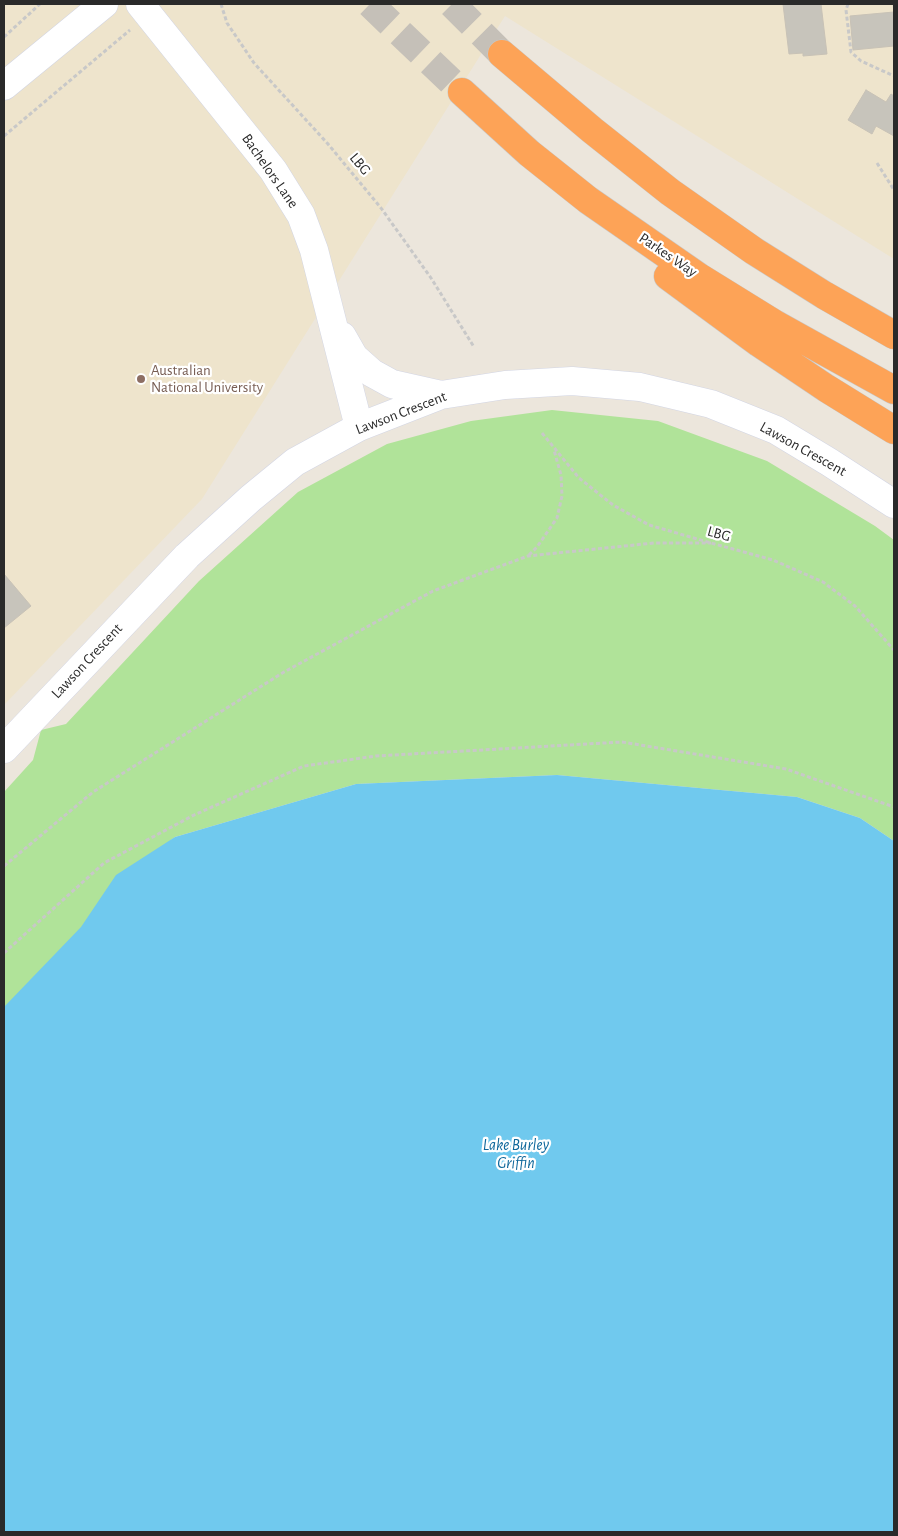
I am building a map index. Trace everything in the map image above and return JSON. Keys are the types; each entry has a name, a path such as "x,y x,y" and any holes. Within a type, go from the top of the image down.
{"highway":[{"path":"502,54 592,130 670,192 754,251 824,295 894,335"},
{"name":"Parkes Way","path":"462,92 529,153 588,200 699,277 775,324 894,390"},
{"path":"588,200 651,261 686,291 796,368 894,430"}],"street":[{"path":"4,86 104,4"},
{"name":"Bachelors Lane","path":"144,9 273,170 301,216 314,250 359,426"},
{"path":"331,318 354,357 372,373 392,384 440,395"},
{"name":"Lawson Crescent","path":"4,749 194,549 251,498 296,462 359,426 440,395 505,385 572,382 640,387 711,404 776,430 894,504"}],"path":[{"path":"4,37 40,4"},
{"name":"LBG","path":"221,4 227,23 254,63 328,144 381,208 431,278 474,347"},
{"path":"848,4 846,10 851,52 861,62 894,76"},
{"path":"4,136 144,9"},
{"path":"877,163 894,190"},
{"name":"LBG","path":"542,433 579,478 613,505 649,525 773,560 823,582 855,606 894,650"},
{"path":"528,556 537,547 557,518 562,496 561,475 553,447"},
{"path":"4,866 93,792 284,672 433,591 528,556 654,543 711,543"},
{"path":"4,953 104,863 194,815 304,766 376,756 622,742 786,769 894,808"}],"shaded area":[{"name":"Australian National University","path":"4,4 894,4 894,259 505,16 202,499 4,705"}],"green space":[{"path":"552,410 658,421 767,461 875,526 894,540 894,841 860,818 797,797 557,775 356,784 175,837 4,1025 4,792 33,760 41,730 66,724 199,581 298,492 387,444 471,421"}],"water":[{"name":"Lake Burley Griffin","path":"557,775 797,797 860,818 894,841 894,1532 4,1532 4,1007 81,927 116,875 175,837 356,784"}],"building":[{"path":"783,4 821,4 827,54 803,56 803,53 789,54"},
{"path":"894,12 894,46 853,50 850,16"},
{"path":"866,90 886,102 891,94 894,96 894,136 876,126 872,134 848,120"},
{"path":"4,574 31,606 4,628"}],"tunnel":[{"path":"370,4 462,92"},
{"path":"452,4 502,54"}],"place":[{"name":"Australian National University","path":"141,379"}]}
